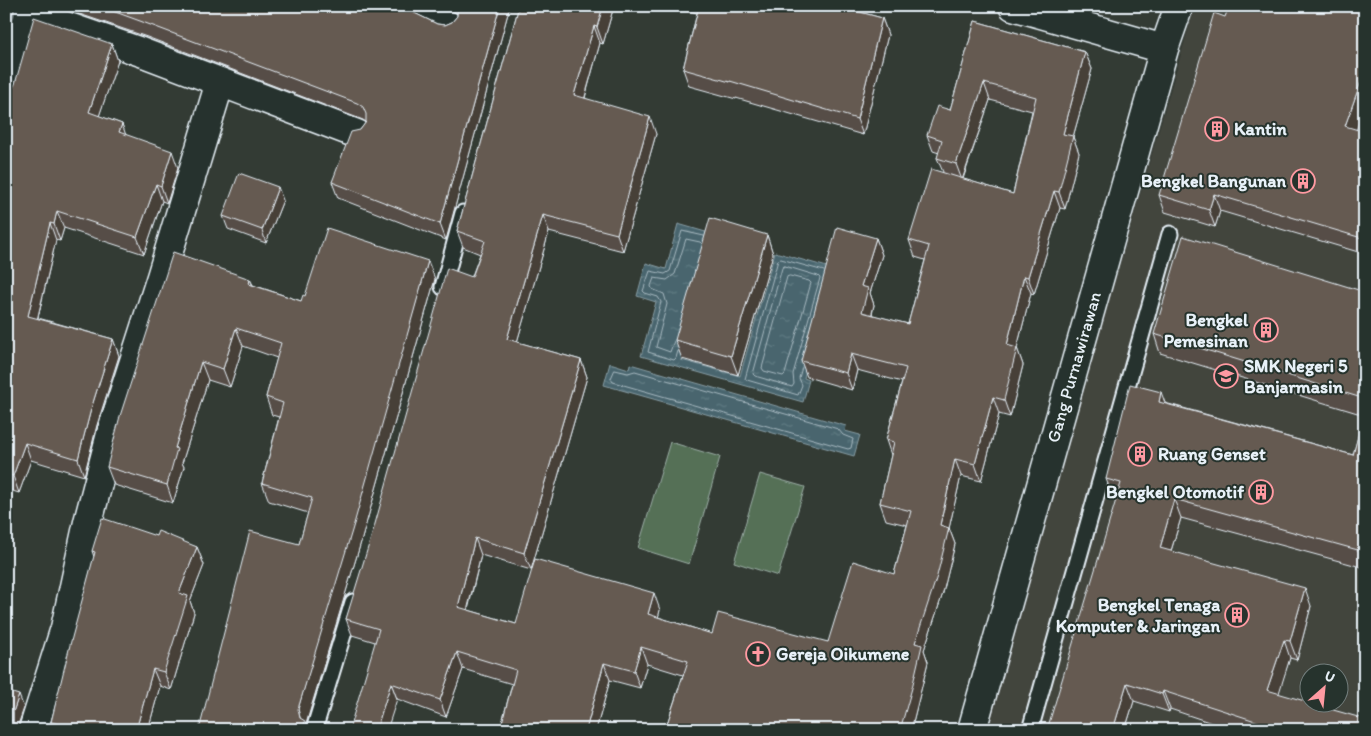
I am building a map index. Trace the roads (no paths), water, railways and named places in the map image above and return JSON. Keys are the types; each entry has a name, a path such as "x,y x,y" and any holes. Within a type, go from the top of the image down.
{"street":[{"path":"407,6 449,26"},
{"path":"1013,6 1164,49"},
{"name":"Gang Purnawirawan","path":"972,730 1164,49 1179,6"},
{"path":"6,97 30,10 357,134"},
{"path":"33,730 65,628 88,522 112,430 220,82"}],"lane":[{"path":"440,296 467,200"},
{"path":"1030,730 1170,234"},
{"path":"314,730 356,591"}],"water":[{"path":"678,224 716,235 681,360 740,376 775,252 834,269 804,378 809,380 803,402 641,356 656,302 637,296 646,263 666,269"},
{"path":"610,363 629,369 630,364 846,426 845,431 860,435 854,456 604,385"}],"place":[{"name":"Kantin","path":"1217,129"},
{"name":"Bengkel Bangunan","path":"1303,181"},
{"name":"Bengkel Pemesinan","path":"1266,330"},
{"name":"SMK Negeri 5 Banjarmasin","path":"1226,376"},
{"name":"Ruang Genset","path":"1140,454"},
{"name":"Bengkel Otomotif","path":"1261,492"},
{"name":"Bengkel Tenaga Komputer & Jaringan","path":"1237,615"},
{"name":"Gereja Oikumene","path":"758,654"}]}
